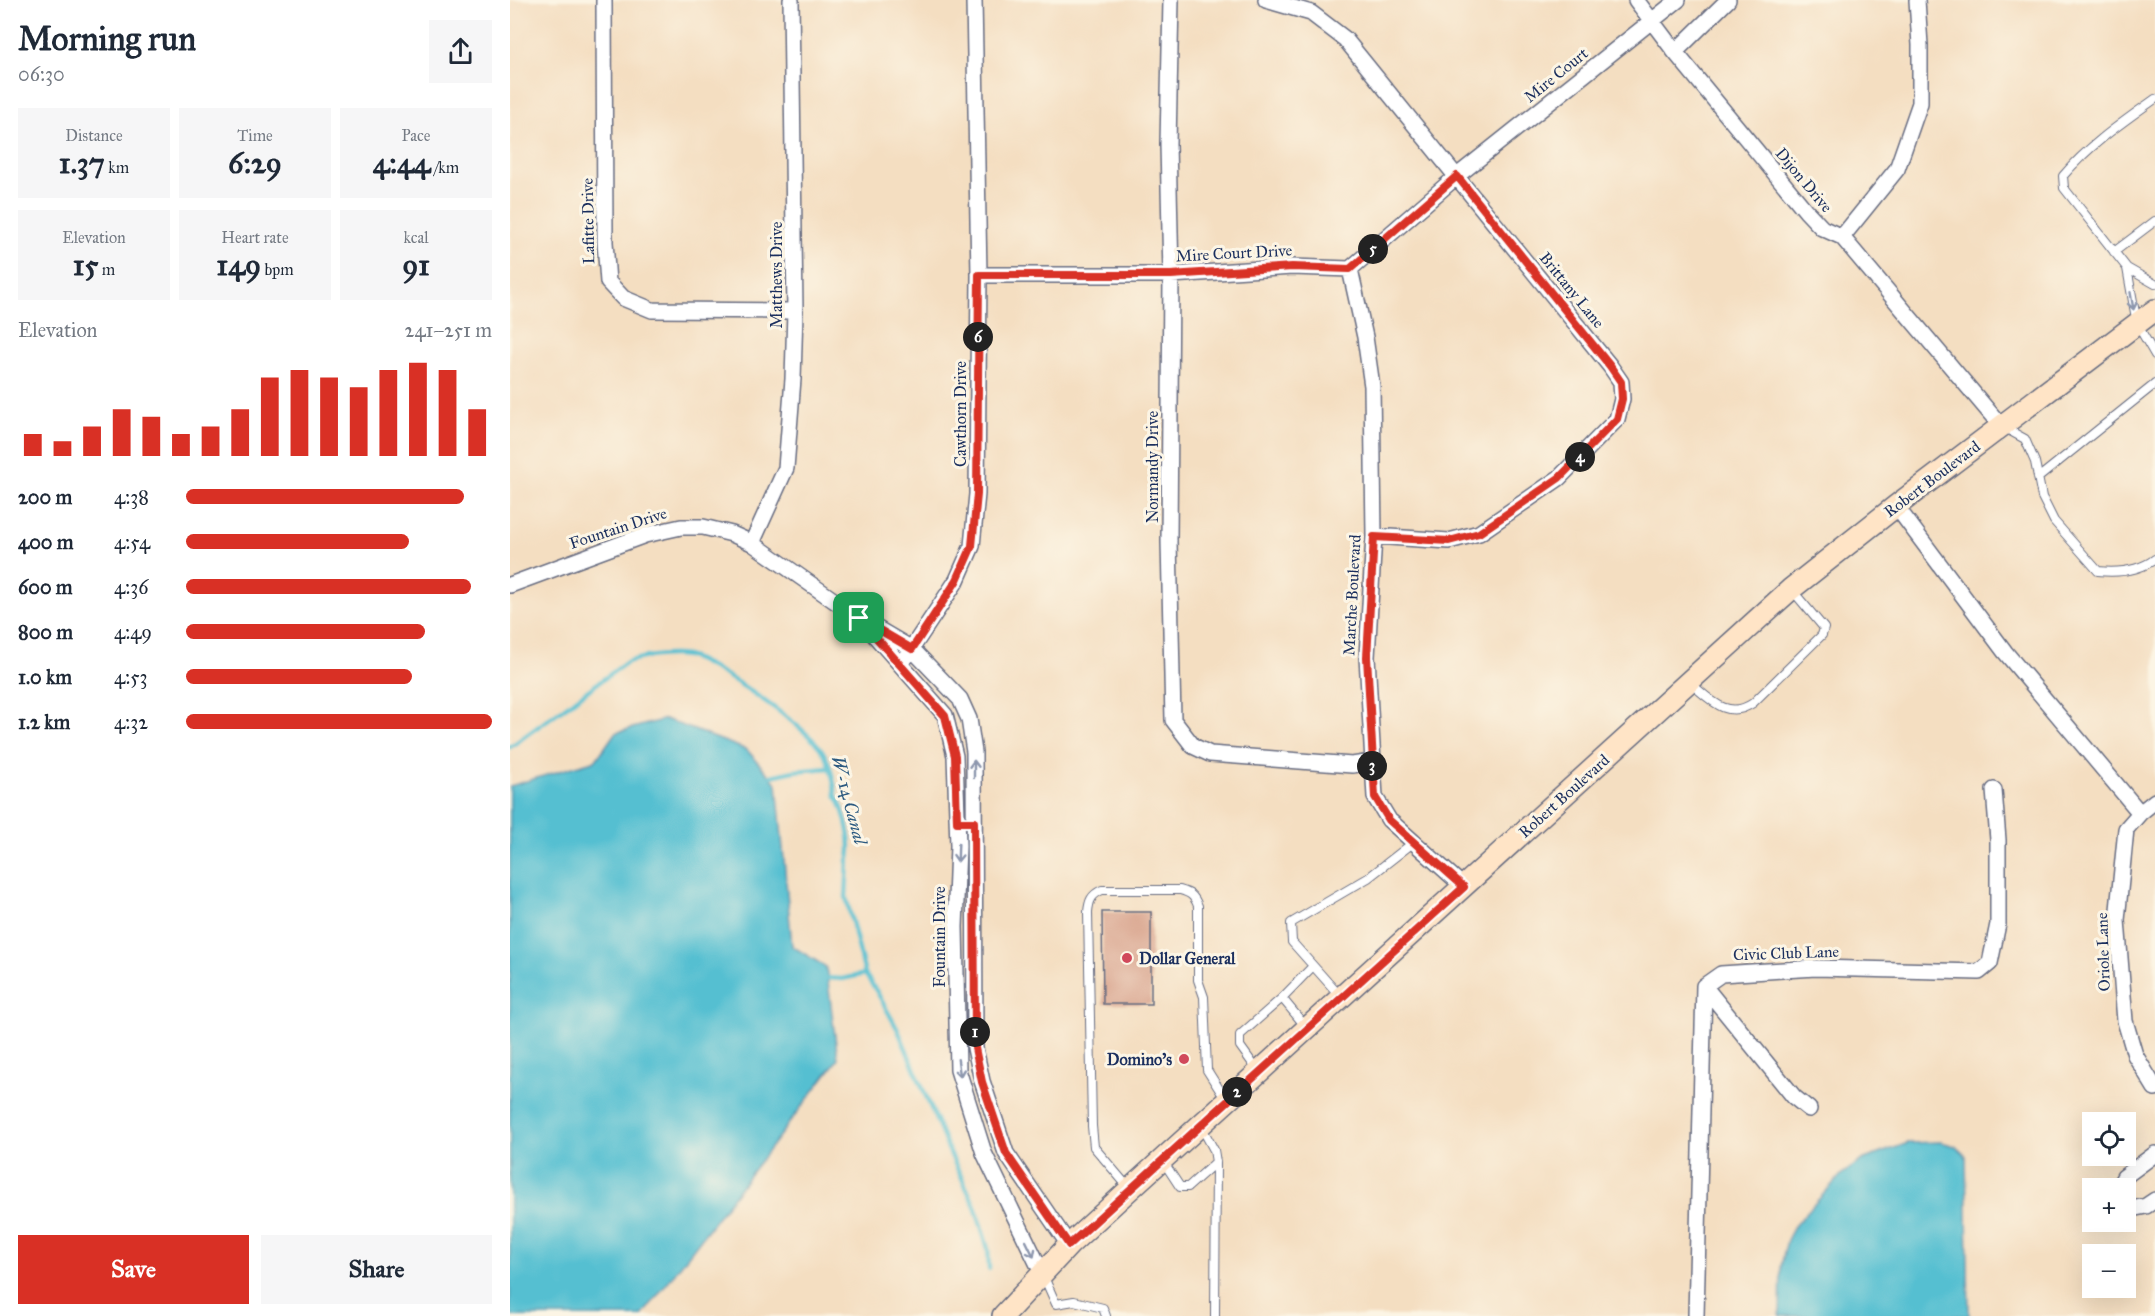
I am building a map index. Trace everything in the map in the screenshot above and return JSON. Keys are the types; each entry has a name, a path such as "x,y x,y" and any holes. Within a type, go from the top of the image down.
{"main road":[{"name":"Robert Boulevard","path":"1003,1316 1069,1245 1791,589 1896,506 2155,310"}],"street":[{"name":"Lafitte Drive","path":"604,0 605,242 608,282 623,298 652,310 795,311"},
{"name":"Matthews Drive","path":"752,543 786,468 793,379 795,311 791,0"},
{"name":"Cawthorn Drive","path":"900,664 957,580 972,546 977,494 979,275 974,0"},
{"name":"Normandy Drive","path":"1171,0 1168,144 1171,275 1169,541 1173,720 1193,746 1210,754 1352,765 1372,762"},
{"name":"Brittany Lane","path":"1266,0 1311,13 1345,39 1621,382 1622,399 1617,419 1559,478 1479,533 1449,541 1374,537"},
{"name":"Dijon Drive","path":"1636,0 1675,52 1821,228 1842,237 2001,426"},
{"name":"Mire Court","path":"1457,176 1678,0"},
{"path":"1675,52 1728,0"},
{"path":"1842,237 1896,169 1920,103 1917,0"},
{"path":"1350,269 1457,176"},
{"name":"Mire Court Drive","path":"979,275 1171,275 1292,267 1350,269"},
{"name":"Marche Boulevard","path":"1350,269 1365,337 1372,386 1374,537 1367,657 1375,797 1389,820 1464,887"},
{"path":"1896,506 2005,652 2140,813 2155,801"},
{"name":"Fountain Drive","path":"512,579 645,536 681,527 703,527 732,534 752,543 859,618 912,649 960,699 969,719 974,752 975,1048 982,1082 1006,1153 1069,1245"},
{"name":"Fountain Drive","path":"859,618 945,716 955,756 958,1070 984,1153 1042,1273"},
{"name":"Civic Club Lane","path":"1704,986 1721,974 1816,968 1979,972 1990,963 1998,924 1998,840 1995,790"},
{"name":"Oriole Lane","path":"2140,813 2126,829 2117,920 2118,945 2125,1021 2135,1055 2155,1088"},
{"path":"957,822 974,822"},
{"path":"1704,986 1794,1097 1809,1109"},
{"path":"1696,1316 1704,986"},
{"path":"984,1153 1004,1146"},
{"path":"2123,1178 2155,1154"},
{"path":"2136,1208 2146,1206 2155,1200"}],"lane":[{"path":"2155,99 2107,135 2073,164 2063,176 2064,188 2127,268 2155,284"},
{"path":"2114,252 2155,221"},
{"path":"2127,268 2137,324 2155,355"},
{"path":"2038,478 2155,384"},
{"path":"2001,426 2025,439 2035,462 2042,497 2054,521 2098,571 2117,573 2148,564 2155,559"},
{"path":"1689,682 1721,708 1743,710 1753,703 1822,635 1824,628 1791,589"},
{"path":"1342,997 1292,942 1291,923 1368,878 1414,842"},
{"path":"1130,1189 1094,1147 1088,912 1094,894 1102,890 1180,890 1191,893 1196,900 1198,906 1198,980 1204,997 1207,1070 1227,1102"},
{"path":"1259,1072 1240,1047 1240,1035 1282,998 1313,966"},
{"path":"1282,998 1307,1029"},
{"path":"1201,1125 1215,1150 1216,1162 1215,1316"},
{"path":"1162,1160 1180,1187 1188,1187 1216,1162"},
{"path":"1042,1273 1056,1304 1074,1301 1103,1308 1106,1316"}],"water":[{"path":"665,719 747,750 777,784 792,946 826,967 838,1059 642,1316 510,1316 510,786 596,760 615,733"},
{"path":"1941,1142 1955,1146 1966,1156 1969,1316 1780,1316 1781,1266 1787,1240 1795,1225 1841,1175 1862,1160 1908,1143"}],"building":[{"name":"Dollar General","path":"1102,912 1151,912 1151,1004 1103,1004"}],"waterway":[{"name":"W-14 Canal","path":"510,747 627,662 672,655 686,656 717,670 781,713 814,741 828,762 836,796 847,827 850,854 846,897 865,974 898,1030 975,1206 988,1249 989,1269"},
{"path":"771,776 794,771 829,768"},
{"path":"828,978 842,979 865,974"}],"place":[{"name":"Dollar General","path":"1127,958"},
{"name":"Domino's","path":"1184,1059"}],"route":[{"path":"1457,176 1621,382 1622,399 1617,419 1559,478 1479,533 1449,541 1374,537 1367,657 1375,797 1389,820 1464,887 1069,1245 1006,1153 982,1082 975,1048 974,822 957,822 955,756 945,716 859,618 912,649 957,580 972,546 977,494 979,275 1171,275 1292,267 1350,269 1457,176"}]}
